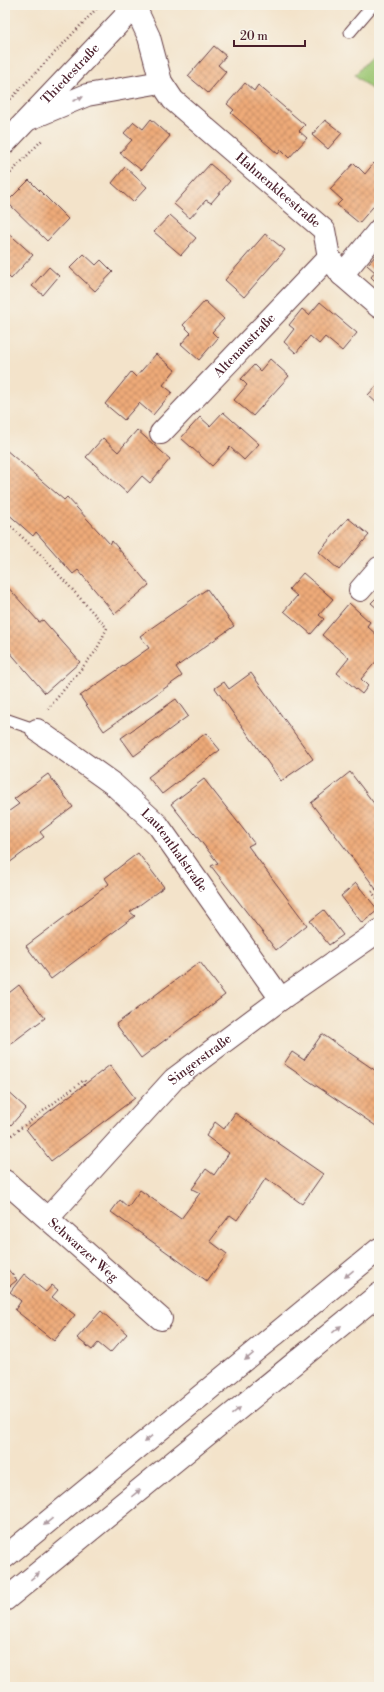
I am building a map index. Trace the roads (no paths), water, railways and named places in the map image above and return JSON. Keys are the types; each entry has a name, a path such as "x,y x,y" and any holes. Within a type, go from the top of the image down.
{"main road":[{"name":"Hahnenkleestraße","path":"135,5 149,37 161,82 173,100 324,230 329,257 342,275 379,307"},
{"name":"Thiedestraße","path":"5,143 135,5"},
{"path":"29,119 86,95 161,82"},
{"path":"342,275 379,230"},
{"name":"Altenaustraße","path":"160,433 329,257"},
{"path":"360,590 379,568"},
{"name":"Lautenthalstraße","path":"37,730 113,784 158,825 281,999"},
{"name":"Singerstraße","path":"48,1218 174,1079 281,999 379,931"},
{"name":"Schwarzer Weg","path":"5,1181 161,1319"},
{"path":"5,1557 379,1249"},
{"path":"5,1600 379,1294"}],"lane":[{"path":"350,32 373,5"},
{"path":"5,719 37,730"}]}
